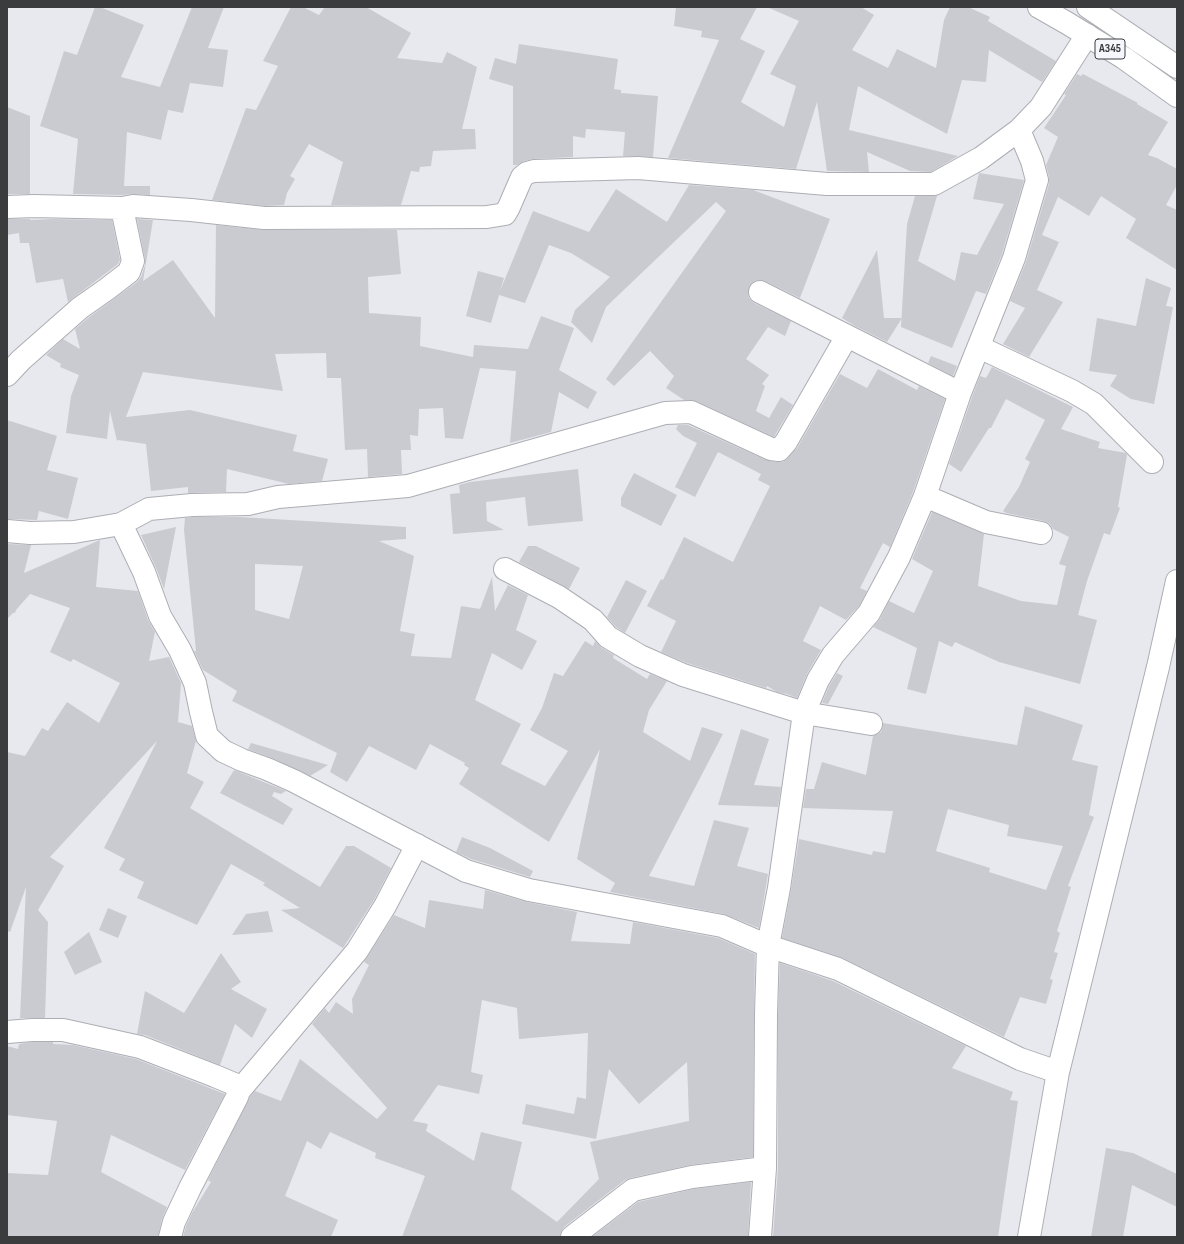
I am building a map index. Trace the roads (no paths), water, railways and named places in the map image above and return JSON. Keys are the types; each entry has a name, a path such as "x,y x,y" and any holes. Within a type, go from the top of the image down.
{"main road":[{"name":"A345","path":"1039,7 1124,58 1177,96"},
{"name":"A345","path":"1088,7 1177,67"},
{"path":"7,207 34,206 122,208 133,206 264,218 487,217 505,214 522,177 527,173 534,171 631,168 827,184 934,184 981,158 1018,130 1041,107 1087,35"},
{"path":"760,1237 765,1168 768,946 779,888 804,713 818,680 833,655 869,613 899,557 925,496 960,393 1014,258 1037,180 1032,161 1018,130"},
{"path":"7,375 21,360 80,308 107,290 129,272 133,261 122,208"},
{"path":"760,292 960,393"},
{"path":"7,530 30,534 74,532 121,524 149,509 192,505 248,504 278,497 408,486 664,413 691,412 771,449 780,450 847,336"},
{"path":"979,347 1072,391 1094,404 1152,462"},
{"path":"925,496 986,522 1041,533"},
{"path":"121,524 144,572 160,616 180,650 195,683 207,736 223,751 294,781 466,871 529,890 722,926 768,946 838,969 1020,1059 1058,1072"},
{"path":"505,569 559,597 593,620 608,637 640,656 683,675 804,713 871,724"},
{"path":"1029,1237 1058,1072 1158,667 1177,581"},
{"path":"170,1237 174,1222 237,1097 239,1090 357,951 385,906 417,845"},
{"path":"7,1032 63,1030 140,1047 216,1076 234,1084 239,1090"},
{"path":"572,1237 633,1190 692,1177 765,1168"}]}
